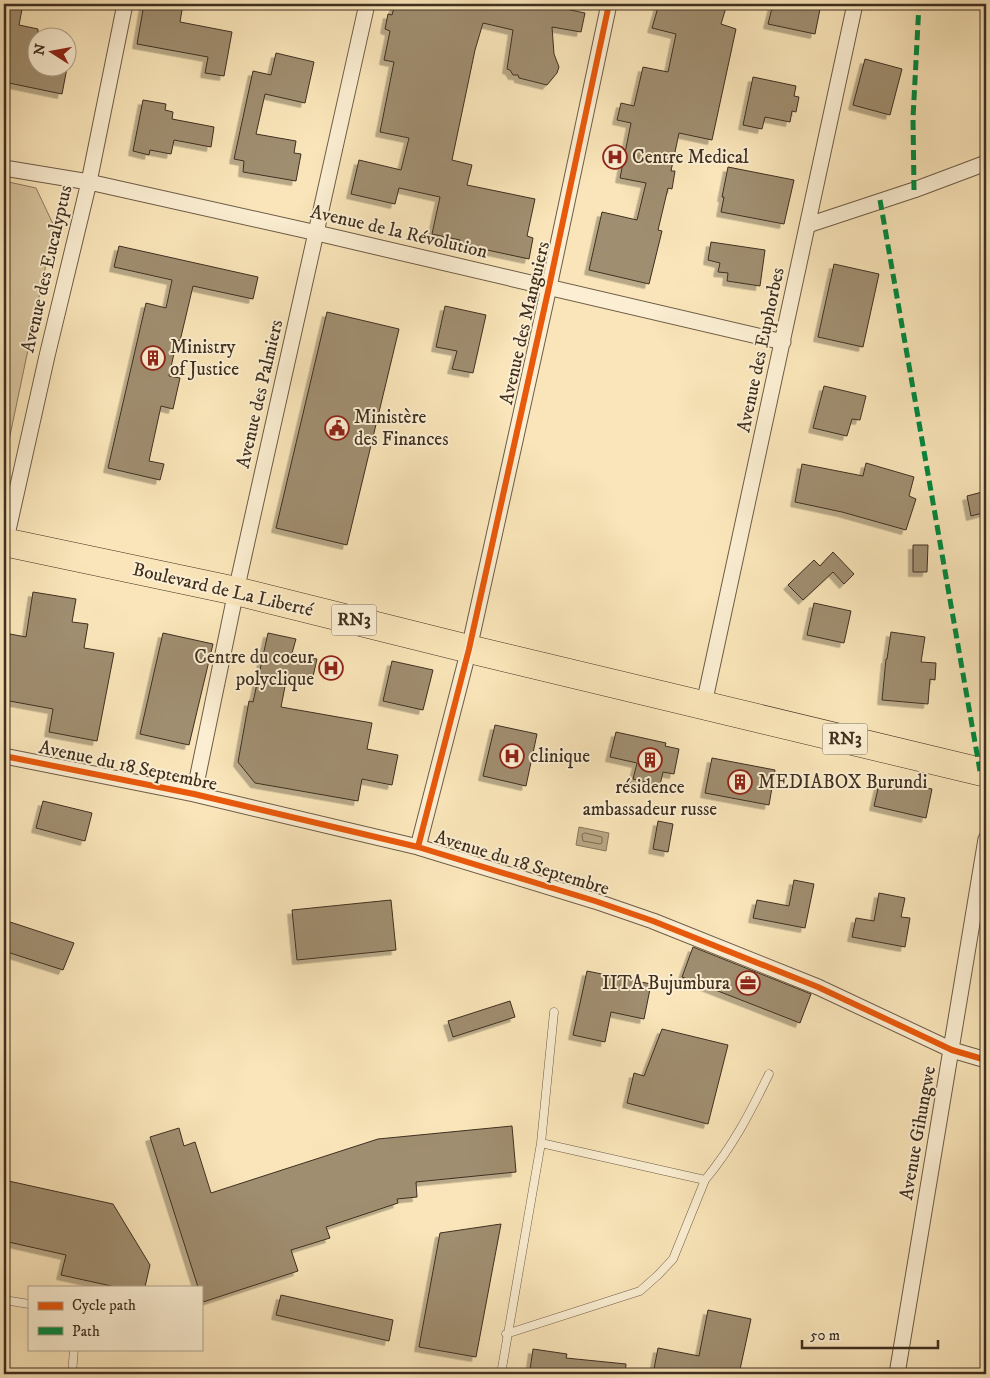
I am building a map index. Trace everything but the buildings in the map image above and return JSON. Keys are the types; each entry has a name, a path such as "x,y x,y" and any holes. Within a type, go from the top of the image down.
{"highway":[{"name":"Boulevard de La Liberté","path":"4,544 236,591 469,649 704,704"},
{"name":"RN3","path":"704,704 986,773"}],"street":[{"name":"Avenue des Eucalyptus","path":"4,544 89,182 125,4"},
{"name":"Avenue des Palmiers","path":"194,794 236,591 367,4"},
{"name":"Avenue des Manguiers","path":"418,847 469,649 609,4"},
{"name":"Avenue des Euphorbes","path":"704,704 784,342 855,4"},
{"path":"808,225 986,163"},
{"name":"Avenue de la Révolution","path":"4,168 89,182 784,342"},
{"name":"Avenue du 18 Septembre","path":"4,756 194,794 418,847 595,901 653,921 818,987 952,1050 986,1060"},
{"name":"Avenue Gihungwe","path":"897,1374 986,839"}],"lane":[{"path":"501,1374 506,1334 541,1144 554,1012"},
{"path":"506,1334 640,1291 658,1276 673,1259 705,1180 724,1158 742,1129 769,1074"},
{"path":"541,1144 705,1180"},
{"path":"4,1300 28,1304"},
{"path":"72,1374 74,1350"}],"shaded area":[{"path":"4,181 36,188 54,226 4,464"}],"water":[{"path":"579,827 609,833 606,851 576,845"}],"marked path":[{"path":"914,190 913,118 919,4"},
{"path":"880,200 980,771"}],"cycle path":[{"path":"418,847 469,649 609,4"},
{"path":"4,756 194,794 418,847 595,901 653,921 818,987 952,1050 986,1060"}],"place":[{"name":"Centre Medical","path":"615,157"},
{"name":"Ministry of Justice","path":"153,358"},
{"name":"Ministère des Finances","path":"337,428"},
{"name":"Centre du coeur polyclique","path":"331,668"},
{"name":"clinique","path":"512,756"},
{"name":"résidence ambassadeur russe","path":"650,760"},
{"name":"MEDIABOX Burundi","path":"740,782"},
{"name":"IITA Bujumbura","path":"748,983"}]}
